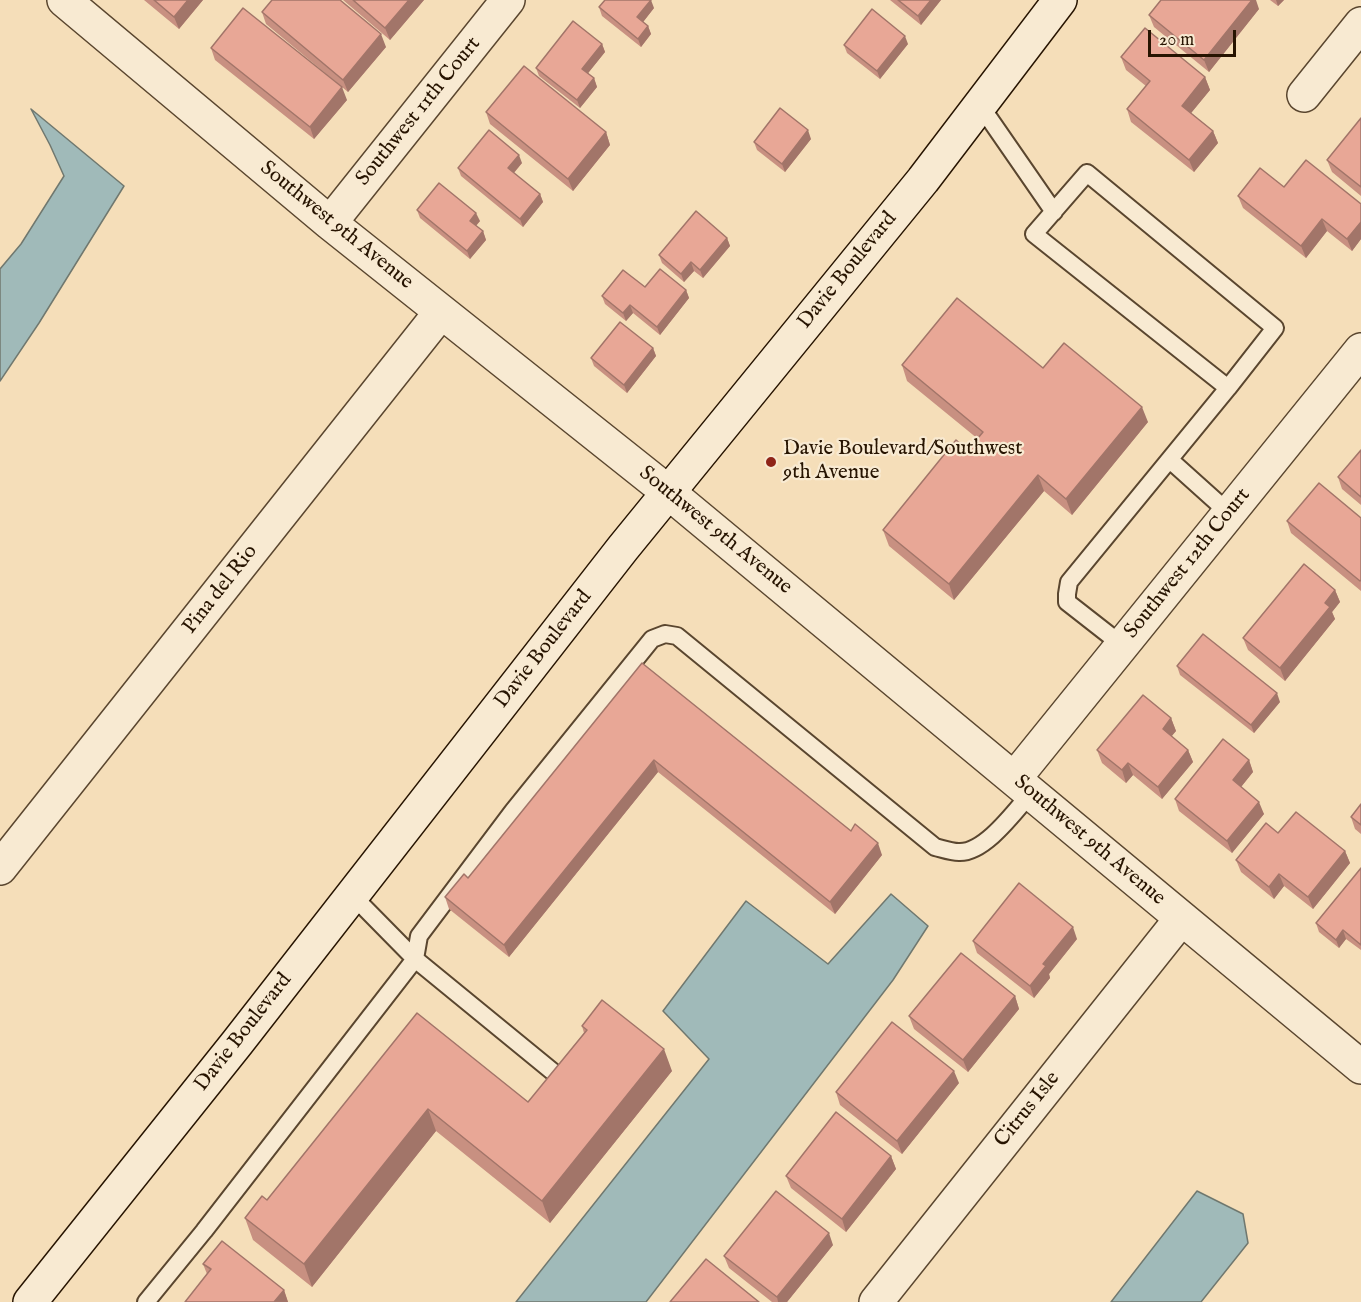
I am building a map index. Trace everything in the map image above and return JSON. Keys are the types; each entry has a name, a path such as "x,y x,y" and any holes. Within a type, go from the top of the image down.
{"street":[{"name":"Southwest 9th Avenue","path":"64,0 330,223 668,492 1361,1067"},
{"name":"Southwest 11th Court","path":"330,223 508,0"},
{"name":"Davie Boulevard","path":"30,1302 237,1043 615,558 915,189 1060,0"},
{"path":"1304,95 1361,24"},
{"name":"Pina del Rio","path":"0,868 441,312"},
{"name":"Southwest 12th Court","path":"1023,786 1122,645 1361,350"},
{"name":"Citrus Isle","path":"876,1302 1181,919"}],"lane":[{"path":"980,105 1054,212"},
{"path":"1122,645 1067,602 1069,582 1170,460 1228,388 1275,328 1087,173 1034,234 1228,388"},
{"path":"1170,460 1229,513"},
{"path":"146,1302 204,1231 415,959 419,936 513,812 652,639 665,634 677,636 935,847 960,852 975,848 991,836 1023,786"},
{"path":"352,895 415,959 558,1076"}],"water":[{"path":"31,109 124,186 0,381 0,269 21,244 64,176"},
{"path":"891,894 928,926 893,980 646,1302 516,1302 709,1059 663,1011 746,901 828,964"},
{"path":"1197,1191 1243,1214 1248,1243 1201,1302 1111,1302"}],"building":[{"path":"154,0 188,0 174,17"},
{"path":"272,0 340,0 381,34 343,80 262,12"},
{"path":"353,0 409,0 385,28"},
{"path":"605,0 651,0 637,17 648,26 638,39 599,7"},
{"path":"898,0 931,0 918,16"},
{"path":"1161,0 1252,0 1204,60 1149,15"},
{"path":"243,8 342,87 310,127 211,48"},
{"path":"872,9 905,36 877,71 844,45"},
{"path":"573,21 602,44 582,69 594,78 577,100 536,68"},
{"path":"1145,28 1205,77 1182,106 1213,131 1189,160 1127,109 1150,81 1121,57"},
{"path":"524,66 606,132 568,179 486,112"},
{"path":"780,108 808,130 782,164 754,142"},
{"path":"1361,118 1361,187 1327,160"},
{"path":"489,130 519,155 508,168 540,194 520,219 458,168"},
{"path":"1306,160 1361,204 1361,222 1347,239 1322,219 1301,246 1238,196 1260,168 1284,187"},
{"path":"439,183 476,213 470,221 483,231 467,251 417,210"},
{"path":"696,211 727,238 700,270 691,262 681,274 659,255"},
{"path":"660,269 686,290 657,327 630,305 623,313 602,296 623,270 645,287"},
{"path":"957,298 1043,368 1064,343 1142,407 1066,499 1038,475 949,584 883,530 956,440 968,450 983,432 902,365"},
{"path":"620,322 653,348 624,385 591,358"},
{"path":"1361,450 1361,497 1338,477"},
{"path":"1319,483 1361,518 1360,581 1287,521"},
{"path":"1304,564 1335,590 1325,603 1330,607 1280,668 1243,638"},
{"path":"1203,634 1277,693 1251,725 1177,666"},
{"path":"642,663 851,831 855,824 878,843 830,902 654,760 504,945 445,897 464,874 468,878"},
{"path":"1143,695 1171,718 1163,729 1188,750 1158,787 1128,763 1122,770 1097,750"},
{"path":"1223,739 1249,760 1233,780 1259,802 1227,841 1175,799"},
{"path":"1361,804 1361,825 1351,817"},
{"path":"1296,812 1345,851 1308,897 1279,874 1269,887 1236,860 1266,823 1278,833"},
{"path":"1361,868 1361,945 1343,930 1336,940 1316,923"},
{"path":"1019,883 1073,927 1043,964 1046,966 1030,986 973,941"},
{"path":"961,953 1015,996 963,1060 909,1016"},
{"path":"602,1000 664,1049 542,1201 428,1109 304,1264 245,1218 262,1196 267,1200 417,1013 528,1102 587,1030 582,1026"},
{"path":"892,1022 954,1071 897,1141 836,1092"},
{"path":"836,1112 891,1156 842,1219 786,1176"},
{"path":"776,1191 829,1233 777,1297 724,1256"},
{"path":"222,1241 284,1290 274,1302 185,1302 211,1269 203,1264"},
{"path":"706,1259 759,1302 670,1302"}],"place":[{"name":"Davie Boulevard/Southwest 9th Avenue","path":"771,462"}]}
